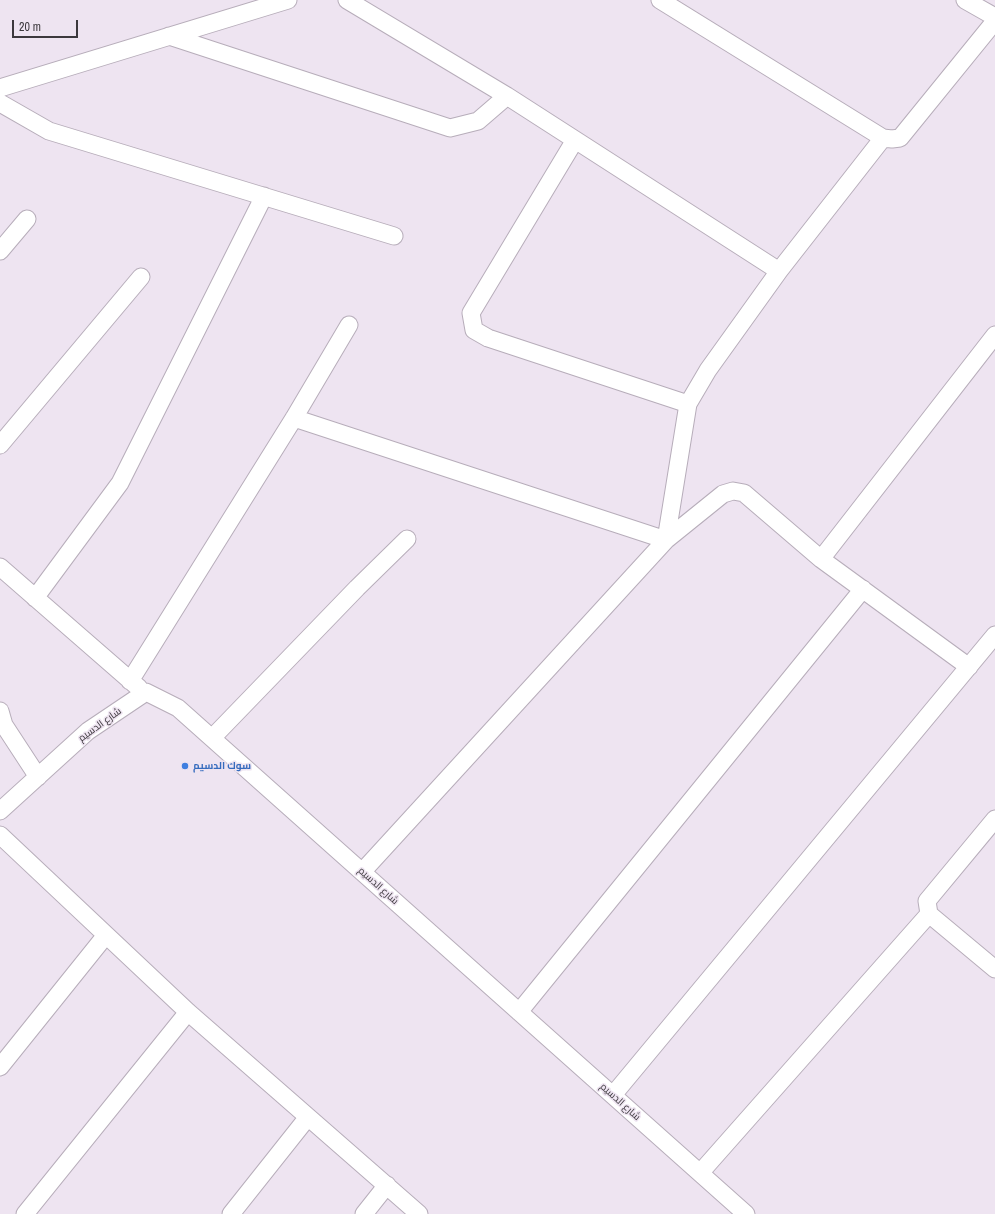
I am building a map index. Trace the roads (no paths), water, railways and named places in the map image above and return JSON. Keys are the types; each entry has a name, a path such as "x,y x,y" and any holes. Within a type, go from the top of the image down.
{"street":[{"path":"0,88 288,0"},
{"path":"347,0 507,96 779,271"},
{"path":"660,0 883,138 892,140 900,138 995,21"},
{"path":"965,0 995,17"},
{"path":"169,36 450,128 478,121 507,96"},
{"path":"0,103 49,131 394,236"},
{"path":"666,540 683,443 688,404 708,370 779,271 883,138"},
{"path":"575,140 471,313 474,330 488,338 688,404"},
{"path":"35,598 120,483 264,196"},
{"path":"0,251 27,219"},
{"path":"0,445 141,277"},
{"path":"130,681 294,418 349,325"},
{"path":"821,559 995,335"},
{"path":"294,418 666,540"},
{"path":"362,872 666,540 723,494 733,491 744,492 821,559 969,667"},
{"path":"212,738 407,540"},
{"path":"0,567 130,681 146,692"},
{"path":"519,1012 863,589"},
{"path":"613,1095 995,635"},
{"name":"شارع الدسيم","path":"0,811 88,731 146,692 178,708 746,1214"},
{"path":"0,711 4,725 38,776"},
{"path":"993,962 929,914 927,901 995,819"},
{"path":"0,835 188,1012 419,1214"},
{"path":"700,1173 929,914"},
{"path":"0,1067 106,935"},
{"path":"24,1214 188,1012"},
{"path":"231,1214 308,1117"},
{"path":"364,1214 387,1185"}],"place":[{"name":"سوك الدسيم","path":"185,766"}]}
